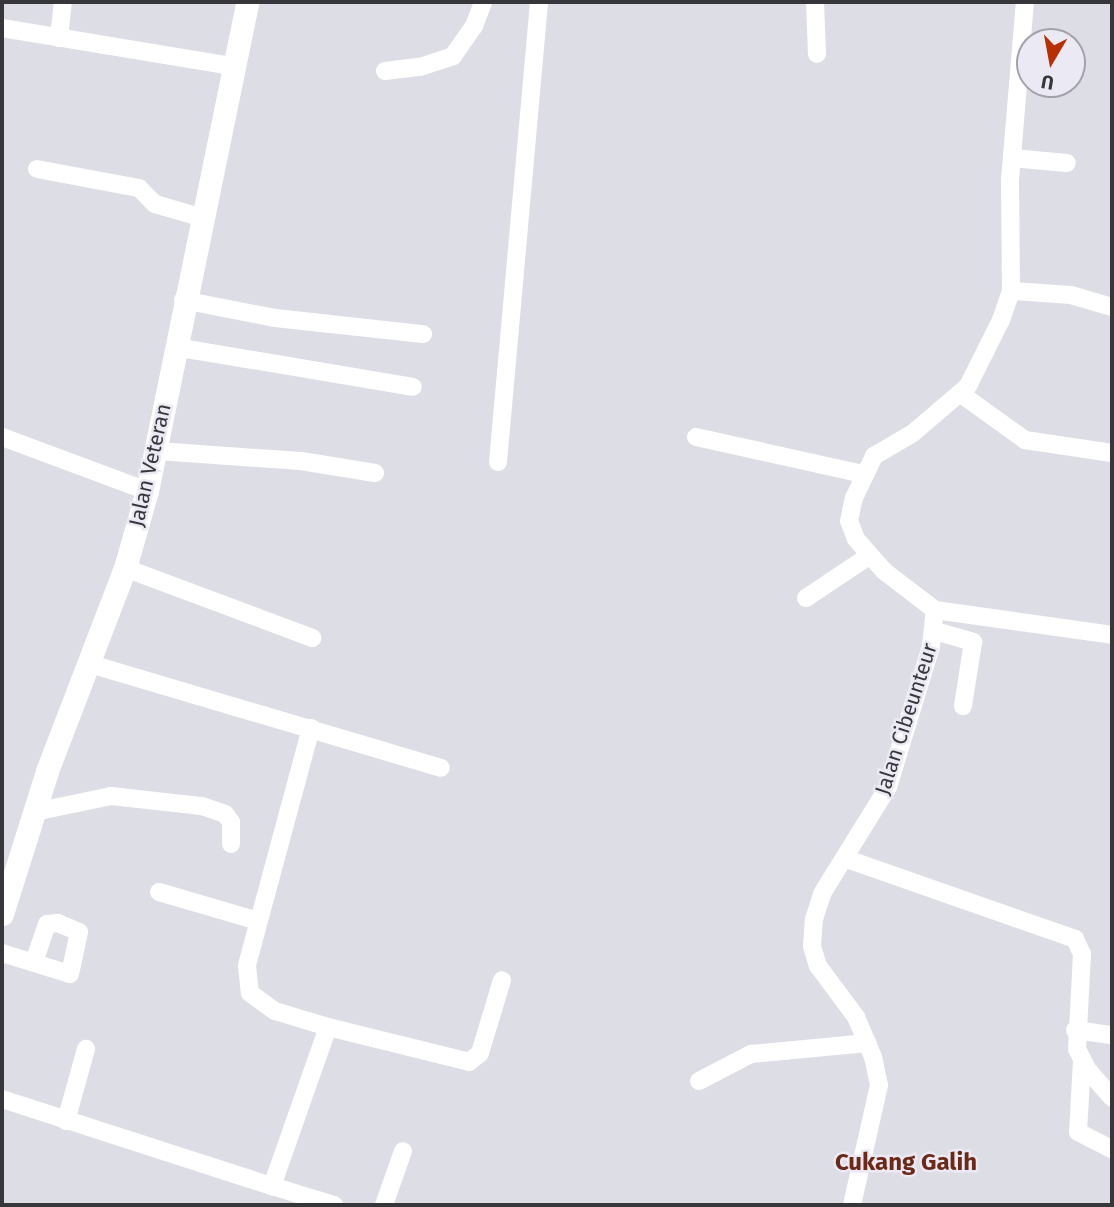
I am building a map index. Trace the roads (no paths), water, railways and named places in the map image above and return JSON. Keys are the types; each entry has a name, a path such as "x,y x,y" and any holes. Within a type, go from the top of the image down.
{"main road":[{"name":"Jalan Veteran","path":"2,914 34,812 87,663 125,568 147,491 157,451 200,217 237,67 247,2"}],"street":[{"path":"59,38 63,2"},
{"path":"385,71 420,68 453,56 483,2"},
{"path":"498,462 539,2"},
{"path":"815,2 817,54"},
{"path":"1025,2 1012,158 1011,291 990,348 961,394 913,433 873,456 863,474 849,521 856,540 869,556 935,610 1112,635"},
{"path":"2,28 237,67"},
{"path":"1012,158 1066,163"},
{"path":"37,169 139,188 155,204 200,217"},
{"path":"1011,291 1071,295 1112,307"},
{"path":"183,300 275,318 423,334"},
{"path":"175,347 413,387"},
{"path":"961,394 1025,440 1112,453"},
{"path":"2,437 147,491"},
{"path":"696,437 863,474"},
{"path":"157,451 301,461 374,473"},
{"path":"806,598 869,556"},
{"path":"125,568 312,638"},
{"name":"Jalan Cibeunteur","path":"852,1205 879,1085 856,1017 818,966 812,946 823,892 888,787 935,631 935,610"},
{"path":"935,631 973,642 963,706"},
{"path":"87,663 441,768"},
{"path":"311,728 247,967 250,993 275,1011 470,1062 480,1054 502,980"},
{"path":"34,812 111,796 202,807 225,814 231,821 231,844"},
{"path":"844,858 1075,939 1082,954 1075,1030 1082,1061 1078,1132 1112,1149"},
{"path":"159,892 258,921"},
{"path":"2,953 34,962"},
{"path":"272,1186 328,1027"},
{"path":"1075,1030 1112,1035"},
{"path":"699,1081 751,1055 867,1043"},
{"path":"66,1121 86,1049"},
{"path":"1082,1061 1112,1098"},
{"path":"2,1099 334,1205"},
{"path":"384,1205 403,1151"}],"district":[{"name":"Cukang Galih","path":"906,1163"}]}
